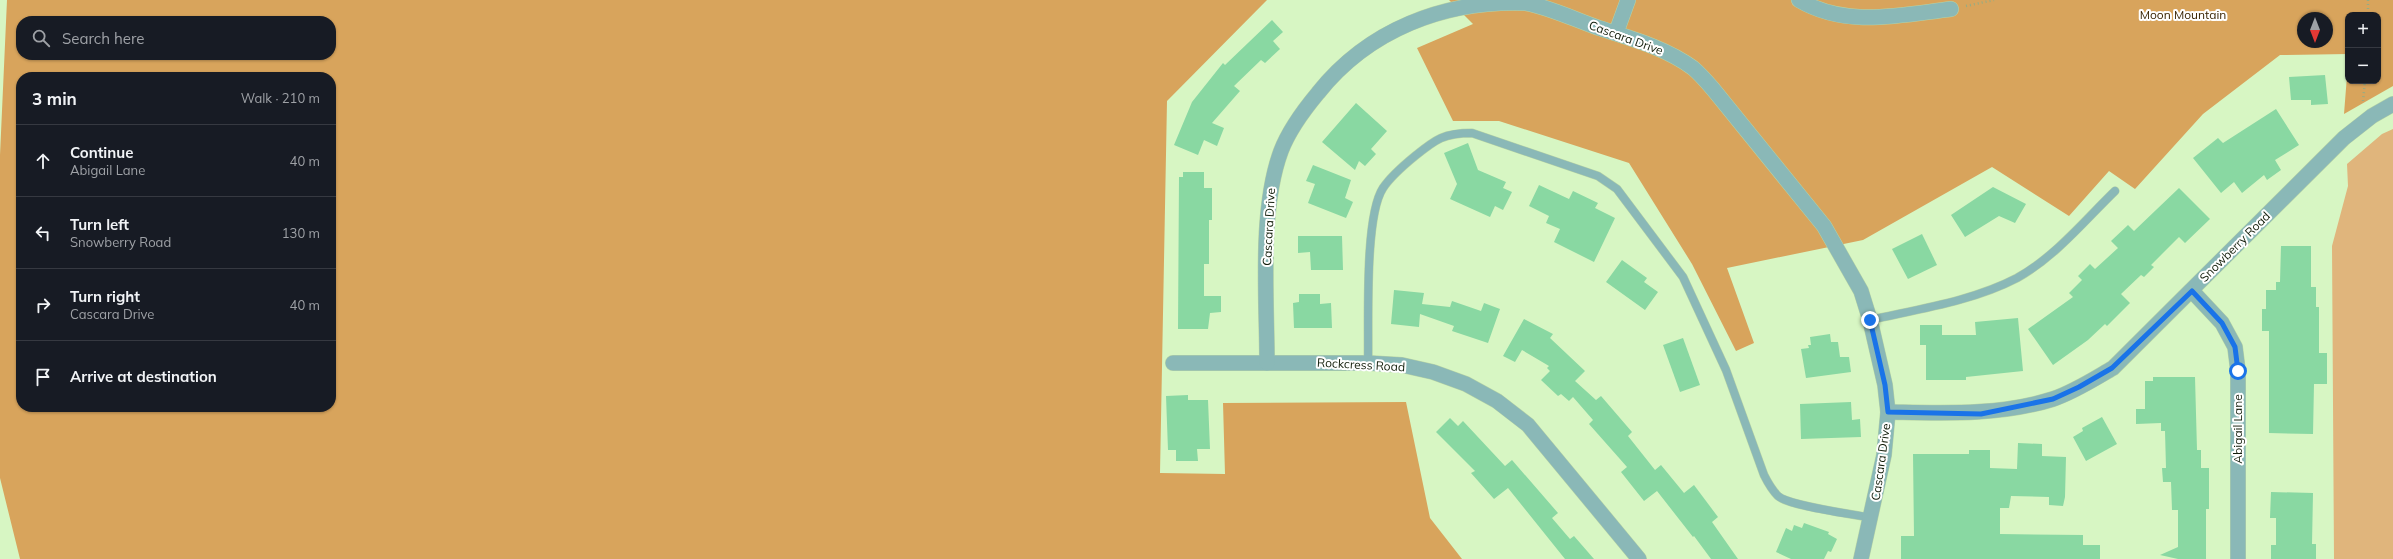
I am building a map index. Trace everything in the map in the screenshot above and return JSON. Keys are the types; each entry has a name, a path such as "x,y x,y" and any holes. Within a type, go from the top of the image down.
{"street":[{"path":"1616,34 1628,0"},
{"path":"1799,0 1813,9 1838,16 1864,19 1951,9"},
{"name":"Cascara Drive","path":"1267,362 1267,222 1271,184 1281,151 1300,115 1330,77 1365,44 1400,22 1441,6 1485,1 1526,3 1670,54 1693,69 1713,89 1824,226 1848,265 1860,291 1870,320 1883,373 1888,412 1884,455 1861,559"},
{"name":"Snowberry Road","path":"1888,412 1981,414 2053,399 2079,387 2112,368 2192,291 2344,138 2372,116 2393,104"},
{"name":"Abigail Lane","path":"2192,291 2222,323 2235,347 2238,371 2238,559"},
{"name":"Rockcress Road","path":"1173,363 1267,362 1368,363 1402,365 1432,372 1466,384 1497,401 1528,425 1639,559"}],"lane":[{"path":"1368,363 1371,229 1383,189 1406,163 1437,138 1454,133 1472,133 1598,176 1618,189 1684,277 1726,370 1764,475 1770,486 1779,497 1792,502 1871,518"},
{"path":"1870,320 1955,301 2016,278 2044,260 2115,191"}],"path":[{"path":"1951,9 1994,0"},
{"path":"2368,0 2368,12"},
{"path":"2363,101 2365,84"}],"shaded area":[{"path":"2393,129 2393,559 2334,559 2332,246 2348,186 2347,164 2382,134"}],"green space":[{"path":"7,0 1267,0 1167,101 1160,473 1225,474 1223,403 1406,402 1430,518 1462,559 20,559 0,478 0,155"},
{"name":"Moon Mountain","path":"1449,0 2393,0 2393,86 2344,114 2346,84 2381,84 2381,12 2345,12 2345,54 2280,55 2203,114 2135,189 2109,171 2069,216 1992,167 1863,240 1727,268 1754,343 1736,351 1692,264 1629,163 1499,121 1453,121 1417,48 1473,24"}],"building":[{"path":"1272,20 1283,32 1273,41 1280,49 1265,63 1261,60 1234,86 1240,91 1212,123 1224,128 1217,146 1204,140 1198,155 1174,145 1192,102 1223,63 1225,65"},
{"path":"2325,75 2328,104 2311,105 2311,100 2291,100 2289,77"},
{"path":"1356,103 1387,131 1371,149 1376,154 1365,166 1359,161 1355,170 1322,142"},
{"path":"2276,109 2299,145 2275,160 2281,170 2267,180 2264,175 2242,193 2234,182 2221,193 2193,158 2218,138 2223,143"},
{"path":"1468,143 1478,170 1506,182 1503,188 1512,192 1503,210 1495,206 1490,217 1450,199 1457,184 1444,153"},
{"path":"1313,165 1351,180 1345,198 1353,202 1346,218 1308,203 1315,184 1306,181"},
{"path":"1183,172 1204,172 1204,188 1212,188 1212,220 1209,220 1209,264 1204,264 1204,296 1221,296 1221,312 1210,313 1208,329 1178,329 1179,177 1183,177"},
{"path":"1539,185 1569,199 1573,191 1598,203 1595,208 1615,218 1594,262 1554,242 1560,229 1546,223 1549,216 1529,206"},
{"path":"1993,187 2026,204 2015,223 1999,216 1965,237 1951,215"},
{"path":"2179,188 2210,219 2185,243 2179,237 2151,265 2154,267 2144,277 2141,275 2121,294 2130,303 2107,326 2105,324 2088,340 2053,365 2028,329 2073,297 2069,293 2082,280 2078,276 2090,264 2095,269 2118,248 2111,241 2128,225 2134,231"},
{"path":"1922,234 1937,265 1908,279 1892,249"},
{"path":"1298,236 1342,236 1343,270 1311,270 1310,252 1298,253"},
{"path":"2281,246 2311,246 2311,287 2316,287 2316,307 2319,307 2319,353 2327,353 2327,384 2314,384 2313,434 2269,433 2269,331 2262,331 2262,309 2266,309 2266,290 2276,290 2276,282 2280,282"},
{"path":"1622,260 1647,278 1644,282 1658,292 1645,310 1606,282"},
{"path":"1394,290 1424,293 1422,304 1450,307 1452,301 1481,311 1484,303 1500,309 1488,343 1452,331 1454,326 1420,314 1419,327 1391,324"},
{"path":"1299,294 1320,294 1320,304 1331,303 1332,328 1294,328 1293,303 1299,302"},
{"path":"2018,318 2023,371 1966,377 1966,380 1926,380 1926,345 1920,345 1920,325 1942,325 1942,335 1976,335 1975,322"},
{"path":"1524,319 1553,334 1550,338 1585,371 1575,381 1596,400 1601,396 1632,432 1628,436 1655,470 1661,465 1684,493 1694,485 1718,517 1712,522 1738,559 1711,559 1657,491 1644,501 1621,472 1627,467 1589,424 1593,420 1573,397 1569,401 1561,394 1558,396 1541,380 1550,371 1547,368 1549,366 1522,350 1515,362 1503,356"},
{"path":"1830,334 1831,342 1838,342 1840,357 1849,357 1851,372 1806,378 1801,349 1809,348 1808,345 1811,345 1810,337"},
{"path":"1683,338 1700,385 1680,392 1663,345"},
{"path":"2153,377 2195,377 2197,450 2201,450 2201,468 2209,468 2209,509 2206,509 2206,559 2178,559 2160,555 2178,547 2178,510 2172,510 2171,482 2163,482 2162,468 2166,468 2165,431 2161,431 2161,423 2136,424 2136,409 2145,409 2145,381 2153,381"},
{"path":"1188,395 1188,400 1208,400 1210,449 1197,449 1198,461 1176,461 1176,450 1168,450 1166,396"},
{"path":"1851,402 1852,420 1860,419 1861,437 1801,439 1800,404"},
{"path":"2102,417 2117,444 2086,461 2073,437 2083,431 2082,428"},
{"path":"1450,418 1458,426 1463,421 1505,466 1512,460 1558,513 1552,518 1570,539 1574,536 1594,559 1565,559 1508,488 1494,499 1471,473 1475,471 1436,432"},
{"path":"2018,443 2042,444 2042,456 2066,457 2065,497 2063,506 2049,505 2049,497 2011,496 2009,508 2000,508 2000,534 2083,535 2083,545 2100,545 2100,559 1901,559 1901,536 1914,536 1913,454 1969,454 1969,450 1990,450 1990,468 2017,469"},
{"path":"2271,492 2313,493 2312,544 2316,544 2316,559 2271,559 2271,545 2276,545 2276,518 2270,518"},
{"path":"1804,523 1829,532 1828,534 1837,539 1831,552 1828,551 1824,559 1791,559 1776,552 1786,528 1792,531 1794,525 1802,528"}],"route":[{"path":"1870,320 1881,361 1888,412 1981,414 2053,399 2079,387 2112,368 2192,291 2222,323 2235,347 2238,371"}]}
